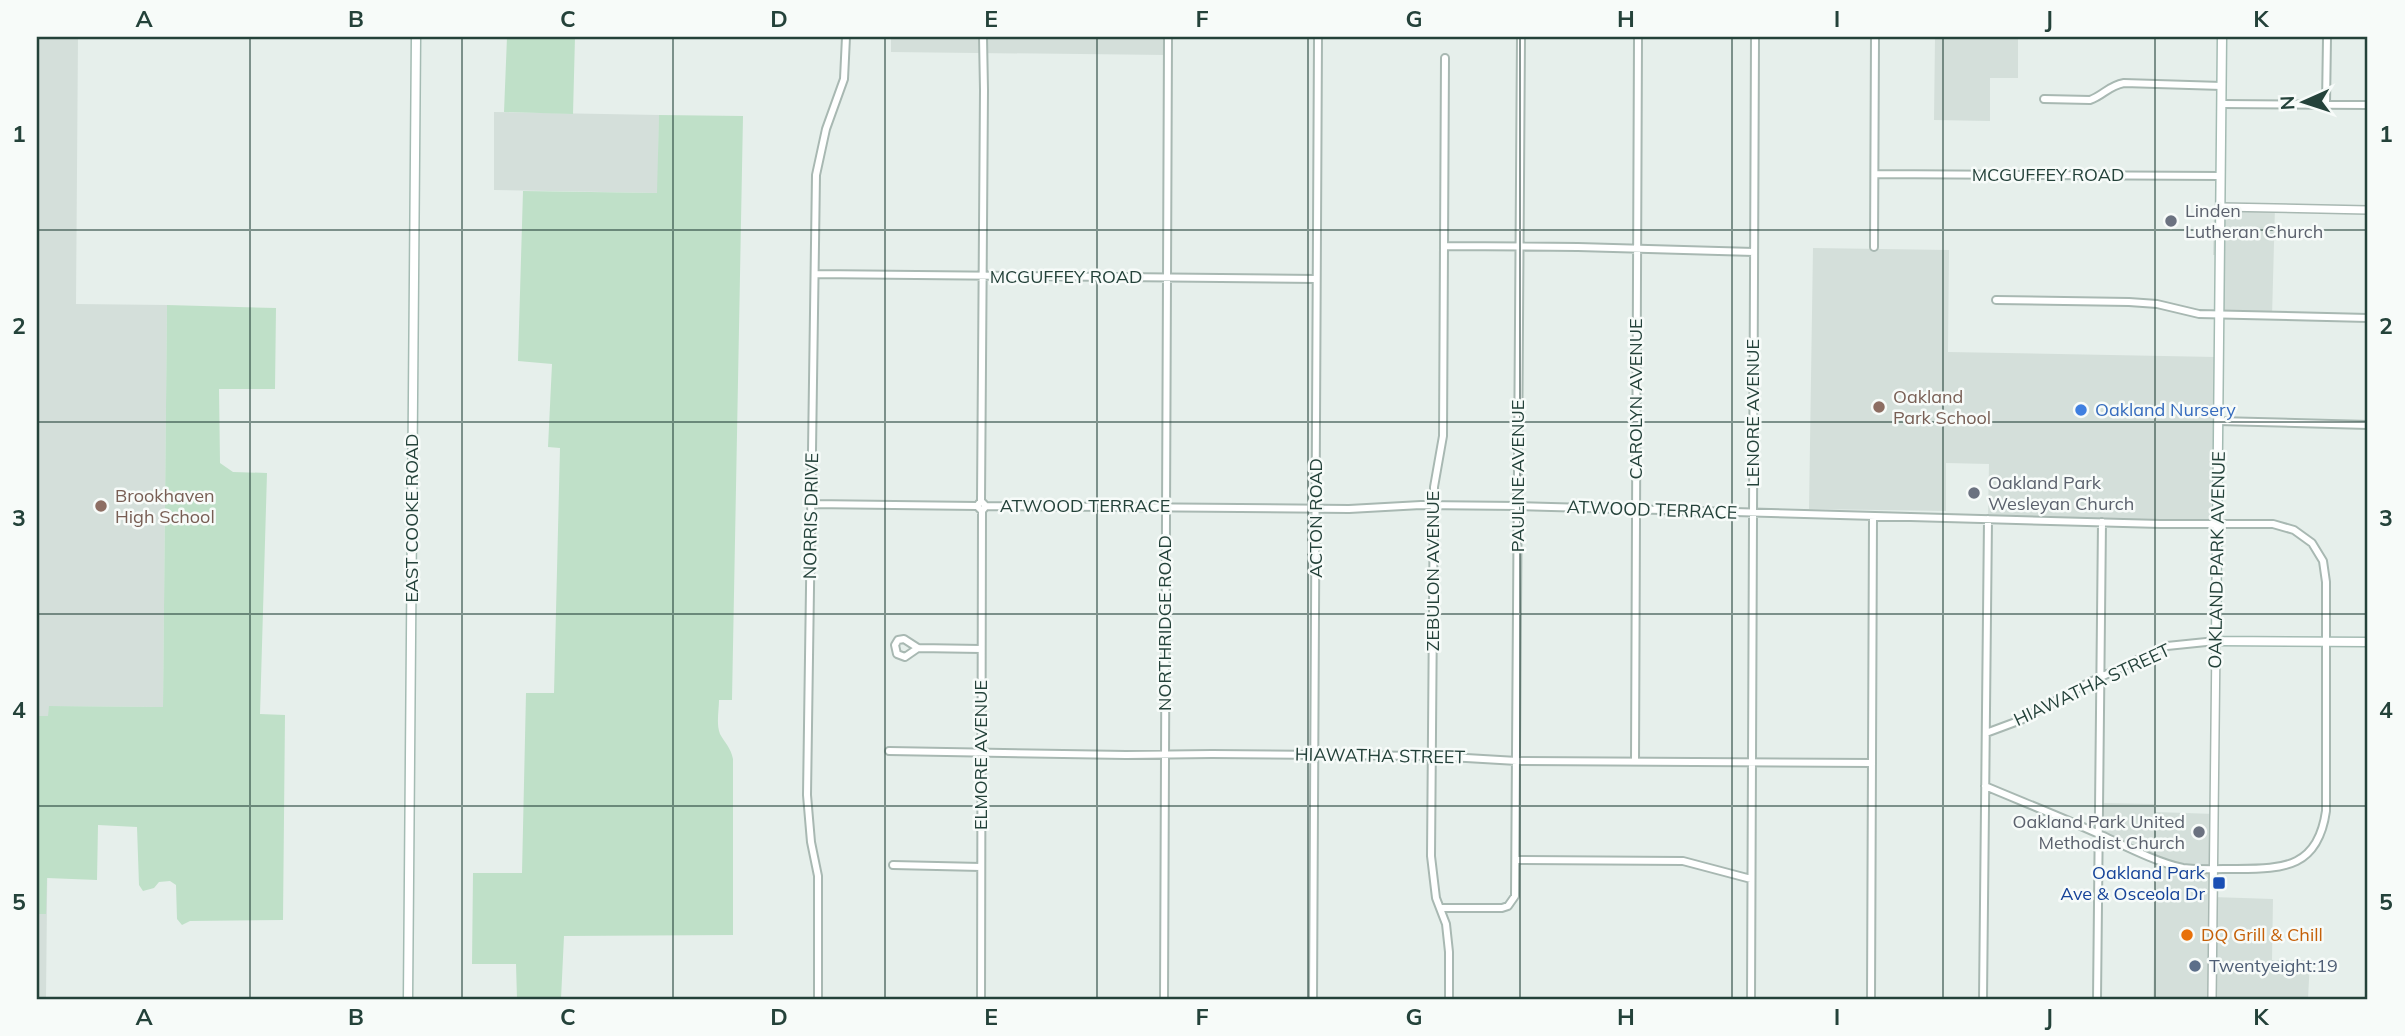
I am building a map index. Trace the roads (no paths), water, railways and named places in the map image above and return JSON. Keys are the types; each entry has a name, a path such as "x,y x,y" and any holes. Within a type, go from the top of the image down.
{"main road":[{"name":"EAST COOKE ROAD","path":"408,999 416,37"},
{"name":"OAKLAND PARK AVENUE","path":"2216,641 2222,37"},
{"name":"HIAWATHA STREET","path":"2216,641 2368,642"}],"street":[{"name":"NORRIS DRIVE","path":"818,999 818,876 811,842 807,795 816,175 826,129 844,79 846,37"},
{"name":"ELMORE AVENUE","path":"981,999 983,37"},
{"name":"NORTHRIDGE ROAD","path":"1164,999 1168,37"},
{"name":"ACTON ROAD","path":"1313,999 1318,37"},
{"name":"PAULINE AVENUE","path":"1440,908 1502,908 1508,906 1515,896 1521,37"},
{"name":"CAROLYN AVENUE","path":"1634,761 1638,37"},
{"name":"LENORE AVENUE","path":"1751,999 1755,37"},
{"path":"1874,247 1875,37"},
{"path":"2326,104 2327,37"},
{"name":"ZEBULON AVENUE","path":"1445,58 1443,436 1434,478 1433,505 1431,856 1436,898 1446,924 1449,999"},
{"path":"2044,99 2090,100 2111,85 2124,83 2222,86"},
{"path":"2222,104 2368,105"},
{"name":"MCGUFFEY ROAD","path":"1875,174 2221,176"},
{"path":"2221,207 2368,210"},
{"path":"1444,246 1754,252"},
{"name":"MCGUFFEY ROAD","path":"815,274 1316,279"},
{"path":"1996,300 2129,302 2219,315 2368,318"},
{"path":"2218,421 2368,425"},
{"name":"ATWOOD TERRACE","path":"811,504 1316,509 1433,505 1518,506 2273,524 2294,530 2312,543 2323,561 2326,582 2326,642"},
{"path":"1871,999 1873,516"},
{"path":"1983,999 1988,519"},
{"path":"2097,999 2102,522"},
{"name":"HIAWATHA STREET","path":"1986,733 2021,720 2100,677 2167,646 2216,641"},
{"name":"OAKLAND PARK AVENUE","path":"2212,999 2216,641"},
{"path":"1985,786 2125,847 2181,867 2269,869 2292,864 2313,848 2323,831 2326,811 2326,642"},
{"path":"918,648 981,649"},
{"name":"HIAWATHA STREET","path":"889,751 1432,756 1517,761 1872,764"},
{"path":"1516,860 1683,861 1751,879"},
{"path":"893,865 981,867"}],"place":[{"name":"Linden Lutheran Church","path":"2171,221"},
{"name":"Oakland Park School","path":"1879,407"},
{"name":"Oakland Nursery","path":"2081,410"},
{"name":"Oakland Park Wesleyan Church","path":"1974,493"},
{"name":"Brookhaven High School","path":"101,506"},
{"name":"Oakland Park United Methodist Church","path":"2199,832"},
{"name":"Oakland Park Ave & Osceola Dr","path":"2219,883"},
{"name":"DQ Grill & Chill","path":"2187,935"},
{"name":"Twentyeight:19","path":"2195,966"}]}
